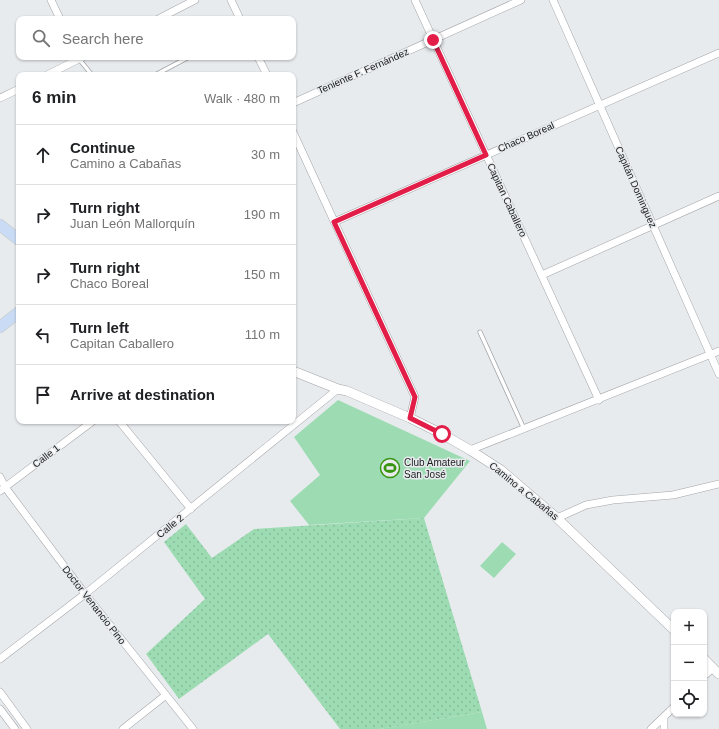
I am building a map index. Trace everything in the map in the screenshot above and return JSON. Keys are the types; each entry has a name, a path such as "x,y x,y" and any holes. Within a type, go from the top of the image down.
{"main road":[{"path":"0,225 16,238"},
{"path":"0,326 16,314"}],"street":[{"path":"51,0 59,16"},
{"path":"164,16 195,0"},
{"path":"231,0 239,16"},
{"name":"Capitan Caballero","path":"415,0 599,400"},
{"name":"Teniente F. Fernández","path":"296,102 521,0"},
{"name":"Capitán Dominguez","path":"553,0 719,374"},
{"name":"Chaco Boreal","path":"334,222 719,53"},
{"path":"53,72 76,60"},
{"path":"259,60 265,72"},
{"path":"0,98 16,90"},
{"path":"296,139 415,397 410,418"},
{"path":"542,275 652,224 719,196"},
{"path":"470,450 719,351"},
{"name":"Camino a Cabañas","path":"296,372 410,418 442,434 501,470 558,518 671,627"},
{"name":"Calle 2","path":"0,660 342,390"},
{"name":"Calle 1","path":"2,489 89,424"},
{"path":"121,424 190,510"},
{"name":"Doctor Venancio Pino","path":"0,477 2,489 193,729"},
{"path":"558,518 586,504 612,500 673,495 719,484"},
{"path":"707,663 716,671"},
{"path":"0,692 27,729"},
{"path":"123,729 166,695"},
{"path":"0,709 15,729"},
{"path":"651,729 671,710"},
{"path":"664,717 664,729"}],"lane":[{"path":"81,60 90,72"},
{"path":"161,72 183,60"},
{"path":"480,332 524,429"}],"green space":[{"name":"Club Amateur San José","path":"338,400 470,461 424,518 309,525 290,501 320,475 294,437"},
{"path":"424,518 482,712 380,729 340,729 268,634 179,699 146,654 205,599 164,542 186,524 212,558 254,529"},
{"path":"502,542 516,554 494,578 480,566"},
{"path":"482,712 487,729 380,729 385,728"}],"place":[{"name":"Club Amateur San José","path":"390,468"}],"route":[{"path":"433,40 486,155 334,222 415,397 410,418 442,434"}]}
